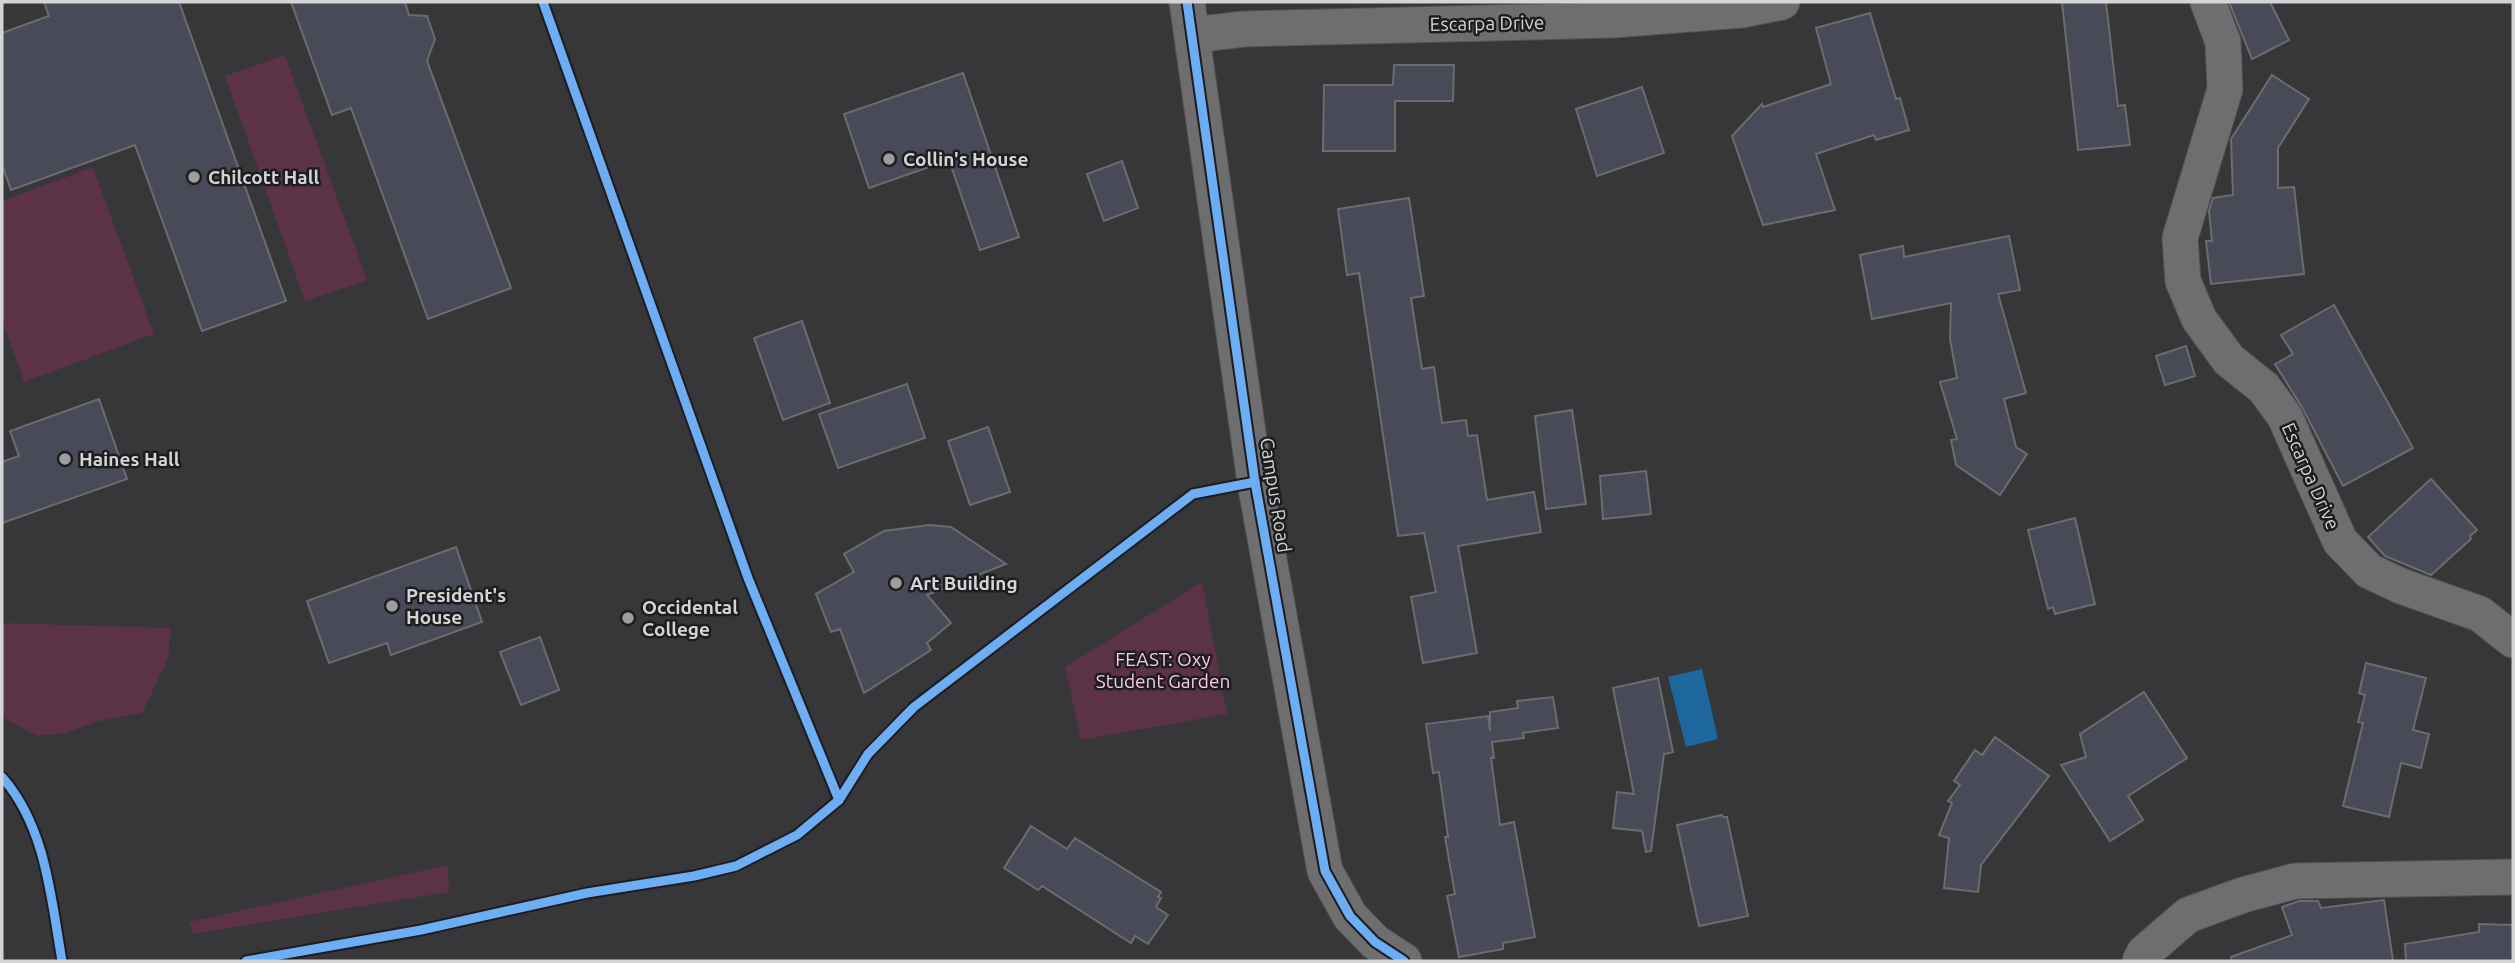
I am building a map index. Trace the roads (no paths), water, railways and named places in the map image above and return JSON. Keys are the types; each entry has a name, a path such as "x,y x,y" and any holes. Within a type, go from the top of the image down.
{"street":[{"name":"Escarpa Drive","path":"1189,18 1244,29 1613,20 1742,10 1782,2"},
{"name":"Escarpa Drive","path":"2208,2 2223,42 2225,89 2180,238 2183,281 2199,319 2229,360 2264,388 2285,417 2340,541 2369,571 2401,586 2480,614 2513,640"},
{"name":"Campus Road","path":"1189,18 1255,482 1325,871 1350,916 1375,942 1404,961"},
{"path":"2140,961 2144,953 2188,915 2243,895 2295,881 2513,877"}],"water":[{"path":"1702,669 1718,739 1686,747 1668,677"}],"place":[{"name":"Collin's House","path":"889,159"},
{"name":"Chilcott Hall","path":"194,177"},
{"name":"Haines Hall","path":"65,459"},
{"name":"Art Building","path":"896,583"},
{"name":"President's House","path":"392,606"},
{"name":"Occidental College","path":"628,618"}],"park label":[{"name":"FEAST: Oxy Student Garden","path":"1163,670"}]}
